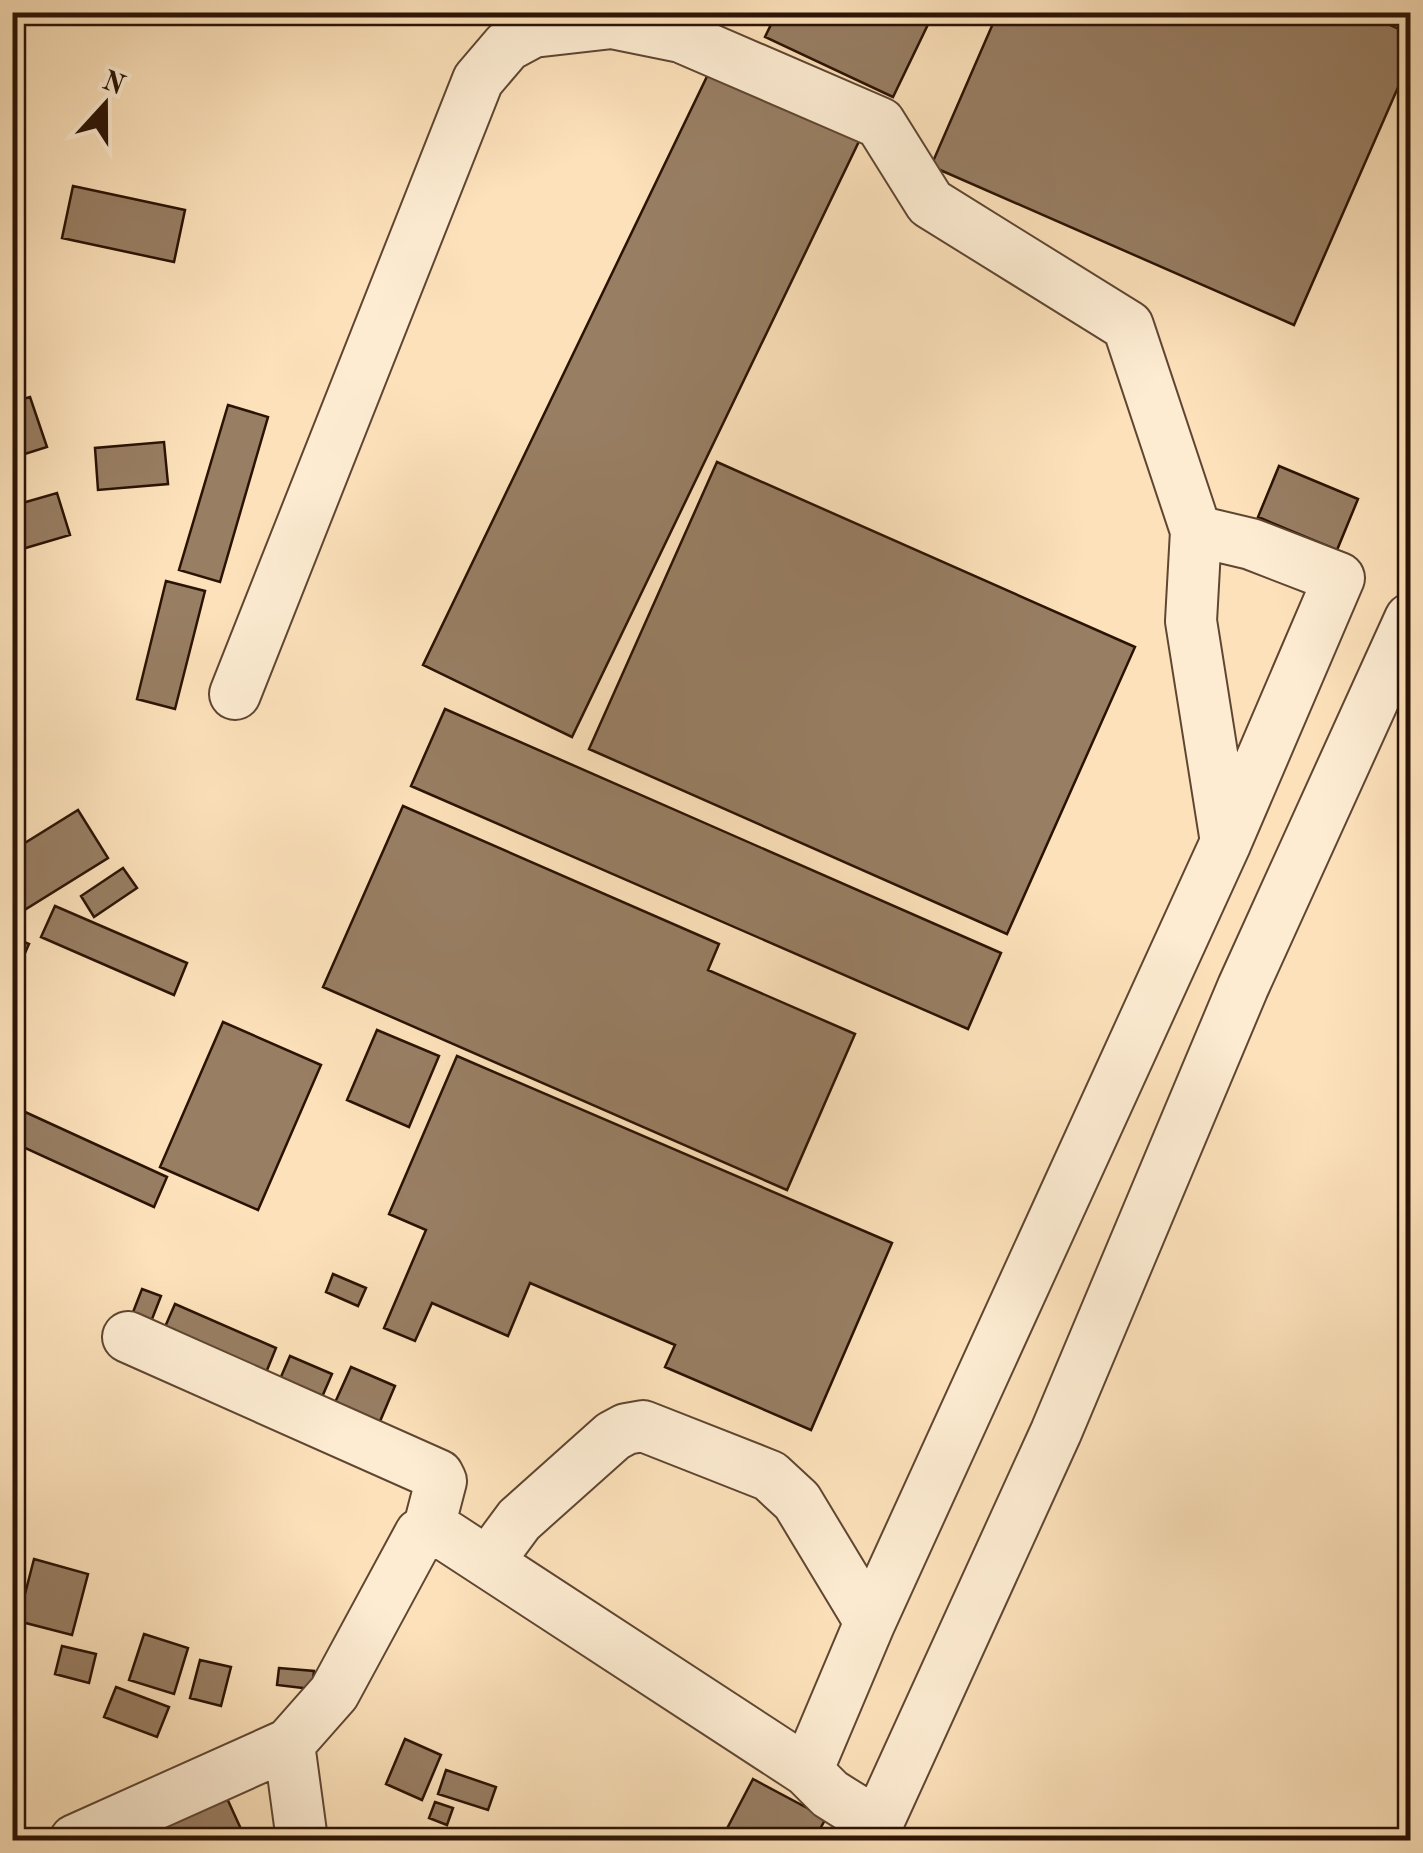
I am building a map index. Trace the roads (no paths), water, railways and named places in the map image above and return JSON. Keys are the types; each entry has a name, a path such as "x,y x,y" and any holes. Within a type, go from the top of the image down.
{"street":[{"path":"235,694 478,80 507,46 533,32 612,23 682,37 880,122 930,203 1128,326 1196,531 1192,622 1226,842"},
{"path":"807,1771 870,1622 1226,842 1340,582 1333,573 1251,544 1196,531"},
{"path":"75,1840 289,1744 334,1693 420,1534 428,1530 447,1536 488,1562 807,1771 874,1832 1056,1432 1243,987 1410,619"},
{"path":"128,1338 438,1475 441,1481 428,1530"},
{"path":"488,1562 519,1520 600,1448 626,1429 644,1426 770,1476 784,1486 798,1501 870,1622"},
{"path":"289,1744 302,1840"}]}
